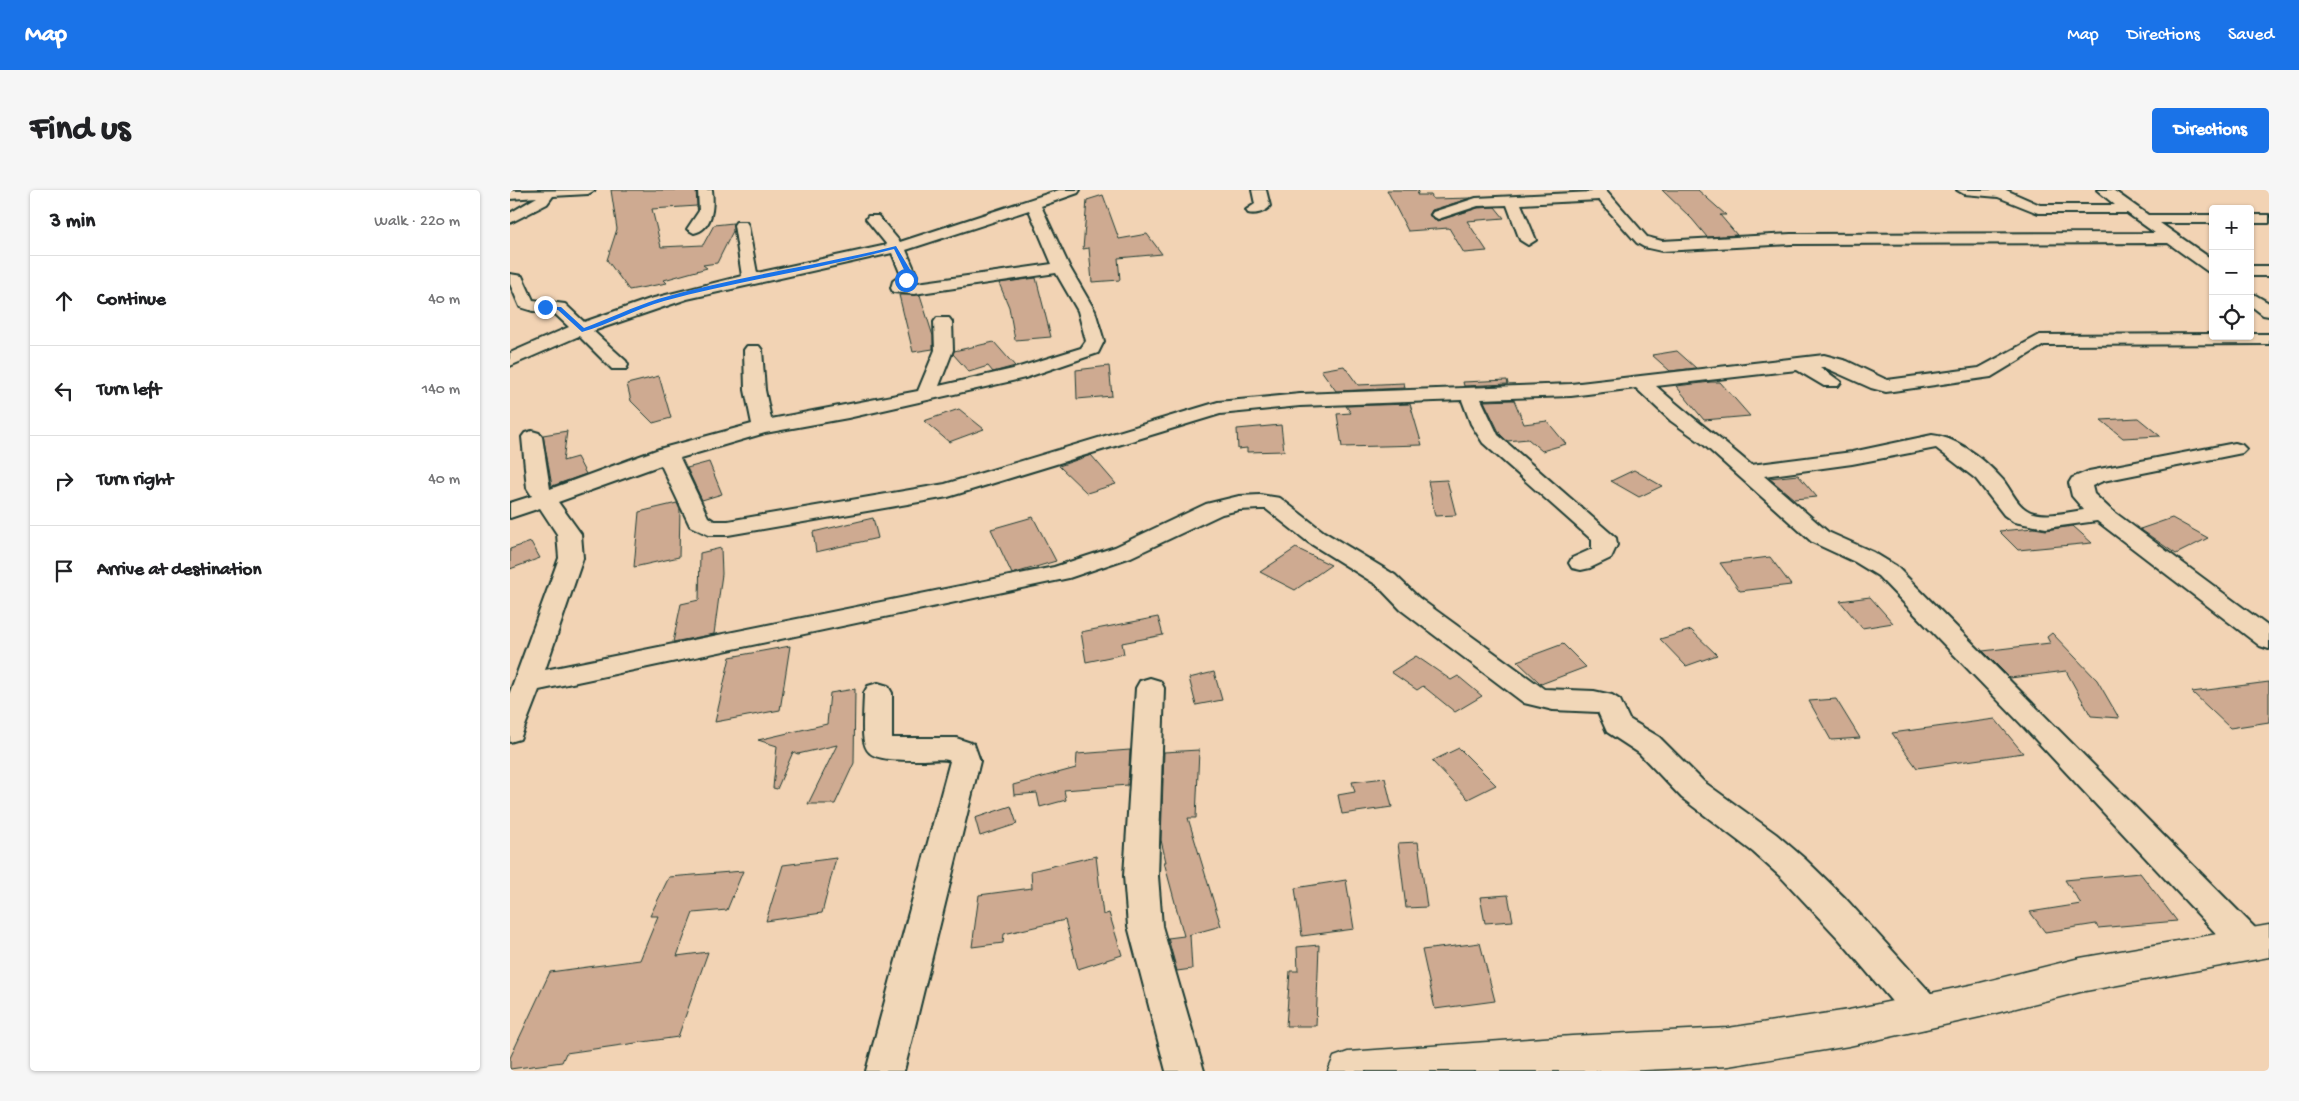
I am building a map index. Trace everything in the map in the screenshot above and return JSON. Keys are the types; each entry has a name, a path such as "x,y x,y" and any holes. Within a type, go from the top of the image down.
{"main road":[{"path":"1348,1071 1572,1055 1728,1047 1848,1028 1980,1000 2080,975 2259,943"}],"street":[{"path":"510,195 588,190"},
{"path":"694,228 707,215 705,190"},
{"path":"510,360 659,301 750,278 845,260 896,247 940,235 1036,197 1073,190"},
{"path":"1253,210 1263,206 1259,190"},
{"path":"1964,190 2001,193 2038,209 2130,209"},
{"path":"2104,190 2209,265"},
{"path":"510,219 542,201 549,192"},
{"path":"1438,215 1476,202 1513,201 1600,193 1642,240 1649,244 1662,246 1791,239 2173,238"},
{"path":"510,511 667,454 763,427 1018,374 1088,352 1095,346 1096,339 1088,317 1062,267 1036,197"},
{"path":"1513,201 1528,240"},
{"path":"874,219 896,247 909,271 909,276 899,285 899,288 905,289 1062,267"},
{"path":"2144,219 2209,219"},
{"path":"2254,219 2269,219"},
{"path":"741,225 750,278"},
{"path":"2254,271 2269,271"},
{"path":"510,279 516,279 526,303 533,306 560,308 619,365"},
{"path":"2254,300 2269,312"},
{"path":"926,394 944,350 943,322"},
{"path":"667,454 698,521 709,528 728,528 805,513 948,490 1218,408 1300,400 1470,395 1642,383 1824,361 1835,363 1873,383 1886,386 1984,373 2040,340 2269,339"},
{"path":"753,350 755,390 763,427"},
{"path":"1803,365 1831,382"},
{"path":"1642,383 1691,428 1710,440 1820,536 1864,557 1886,571 2259,943"},
{"path":"1470,395 1481,424 1490,439 1604,538 1605,545 1602,553 1581,563"},
{"path":"510,732 571,558 569,534 538,488 532,437"},
{"path":"1747,472 1852,458 1932,441 1948,445 1989,480 2011,509 2030,520 2041,521 2102,514"},
{"path":"2236,449 2096,476 2080,483 2083,496 2102,514 2269,640"},
{"path":"528,683 892,606 1060,573 1123,552 1214,509 1239,503 1272,503 1316,537 1386,580 1410,604 1534,696 1544,701 1592,701 1607,703 1612,709 1615,723 1622,729 1638,736 1699,796 1774,851 1816,891 1924,1012"},
{"path":"1150,688 1141,876 1145,926 1152,959 1165,992 1185,1071"},
{"path":"878,693 877,742 884,748 956,748 964,752 964,761 885,1071"}],"building":[{"path":"611,190 696,190 697,206 652,209 661,247 703,245 714,225 733,223 733,231 717,263 703,265 707,268 664,280 667,283 629,290 607,260 617,229"},
{"path":"1387,190 1419,190 1417,195 1431,195 1433,199 1471,198 1432,210 1429,215 1437,221 1478,208 1495,207 1504,218 1467,221 1487,251 1464,253 1449,228 1408,231"},
{"path":"1662,190 1698,190 1726,215 1720,215 1737,235 1707,237 1692,219"},
{"path":"1103,195 1119,239 1147,234 1162,254 1118,258 1120,280 1092,282 1089,248 1083,249 1087,200"},
{"path":"1036,278 1051,337 1015,340 1009,307 999,283"},
{"path":"899,295 920,295 933,336 933,349 913,352"},
{"path":"994,342 1015,366 993,372 988,366 969,372 953,354 954,351"},
{"path":"1677,351 1696,368 1670,371 1652,355"},
{"path":"1109,366 1112,396 1077,399 1076,370"},
{"path":"1344,366 1358,385 1404,383 1405,388 1336,391 1321,370"},
{"path":"659,376 671,418 653,423 631,401 627,384"},
{"path":"1507,380 1508,384 1464,386 1463,382"},
{"path":"1720,382 1750,416 1704,420 1676,386"},
{"path":"1514,400 1524,424 1547,421 1566,444 1542,451 1528,439 1507,441 1500,434 1484,401"},
{"path":"1410,404 1422,445 1342,447 1337,414 1351,413 1346,406"},
{"path":"959,409 984,429 949,442 924,421"},
{"path":"2138,418 2160,436 2123,438 2101,420"},
{"path":"1281,425 1284,451 1247,452 1247,448 1238,449 1237,429"},
{"path":"567,431 563,461 577,457 586,474 552,486 543,435"},
{"path":"1091,455 1116,484 1087,493 1059,466"},
{"path":"709,462 722,494 702,500 687,468"},
{"path":"1634,470 1662,486 1639,497 1611,481"},
{"path":"1798,475 1817,497 1794,499 1769,478"},
{"path":"1447,480 1456,515 1435,516 1428,481"},
{"path":"677,503 680,510 679,557 634,567 639,512"},
{"path":"1033,517 1056,561 1012,574 991,529"},
{"path":"873,518 878,538 816,552 813,532"},
{"path":"2172,518 2208,538 2176,554 2140,529"},
{"path":"2073,526 2092,543 2018,550 1999,531 2034,528 2046,530"},
{"path":"531,542 540,558 510,569 510,549"},
{"path":"721,548 722,574 714,634 673,642 681,604 699,600 700,553"},
{"path":"1296,548 1331,565 1295,590 1260,572"},
{"path":"1770,557 1791,585 1740,591 1720,563"},
{"path":"1870,597 1893,623 1862,628 1840,601"},
{"path":"1158,617 1163,635 1122,643 1124,654 1086,662 1081,632"},
{"path":"1691,630 1717,655 1686,666 1660,639"},
{"path":"2052,633 2097,680 2119,718 2091,716 2066,671 2010,678 1983,651 2050,643 2047,637"},
{"path":"1563,644 1586,667 1541,684 1517,661"},
{"path":"790,646 780,710 715,722 730,657"},
{"path":"1416,656 1451,680 1458,676 1482,696 1455,712 1423,686 1417,690 1391,672"},
{"path":"1214,672 1222,700 1196,705 1189,678"},
{"path":"2269,682 2269,722 2230,728 2192,692"},
{"path":"855,689 854,763 835,804 808,804 837,745 798,754 793,752 777,789 773,788 777,746 758,740 827,724 830,693"},
{"path":"1836,699 1860,738 1831,740 1809,701"},
{"path":"1995,719 2023,753 1917,768 1892,733"},
{"path":"1459,748 1496,785 1468,799 1432,761"},
{"path":"1130,750 1128,785 1064,790 1066,800 1040,807 1037,793 1014,795 1013,785 1076,768 1077,754"},
{"path":"1199,750 1196,818 1188,818 1221,926 1188,935 1190,935 1192,969 1177,971 1168,938 1184,936 1164,862 1166,862 1161,840 1164,752"},
{"path":"1385,778 1392,807 1342,814 1338,795 1355,792 1352,782"},
{"path":"1011,806 1017,824 980,836 975,818"},
{"path":"1418,842 1427,907 1406,908 1398,843"},
{"path":"1096,856 1103,915 1109,913 1122,955 1078,969 1065,920 1004,934 1003,943 972,947 979,895 1032,888 1031,871"},
{"path":"836,858 822,913 766,921 783,865"},
{"path":"743,871 727,910 693,913 677,956 708,952 678,1037 566,1053 562,1062 510,1069 510,1058 550,972 640,960 658,916 650,916 669,877"},
{"path":"2140,873 2177,921 2098,928 2096,924 2045,932 2030,912 2081,904 2065,880"},
{"path":"1346,880 1354,929 1302,936 1295,888"},
{"path":"1508,895 1513,921 1485,923 1480,897"},
{"path":"1480,943 1495,1001 1435,1009 1422,950"},
{"path":"1319,945 1316,1026 1286,1026 1290,971 1298,971 1297,947"}],"route":[{"path":"545,307 560,308 580,326 582,331 608,319 659,301 703,289 845,260 896,247 909,271 909,276 906,280"}]}
